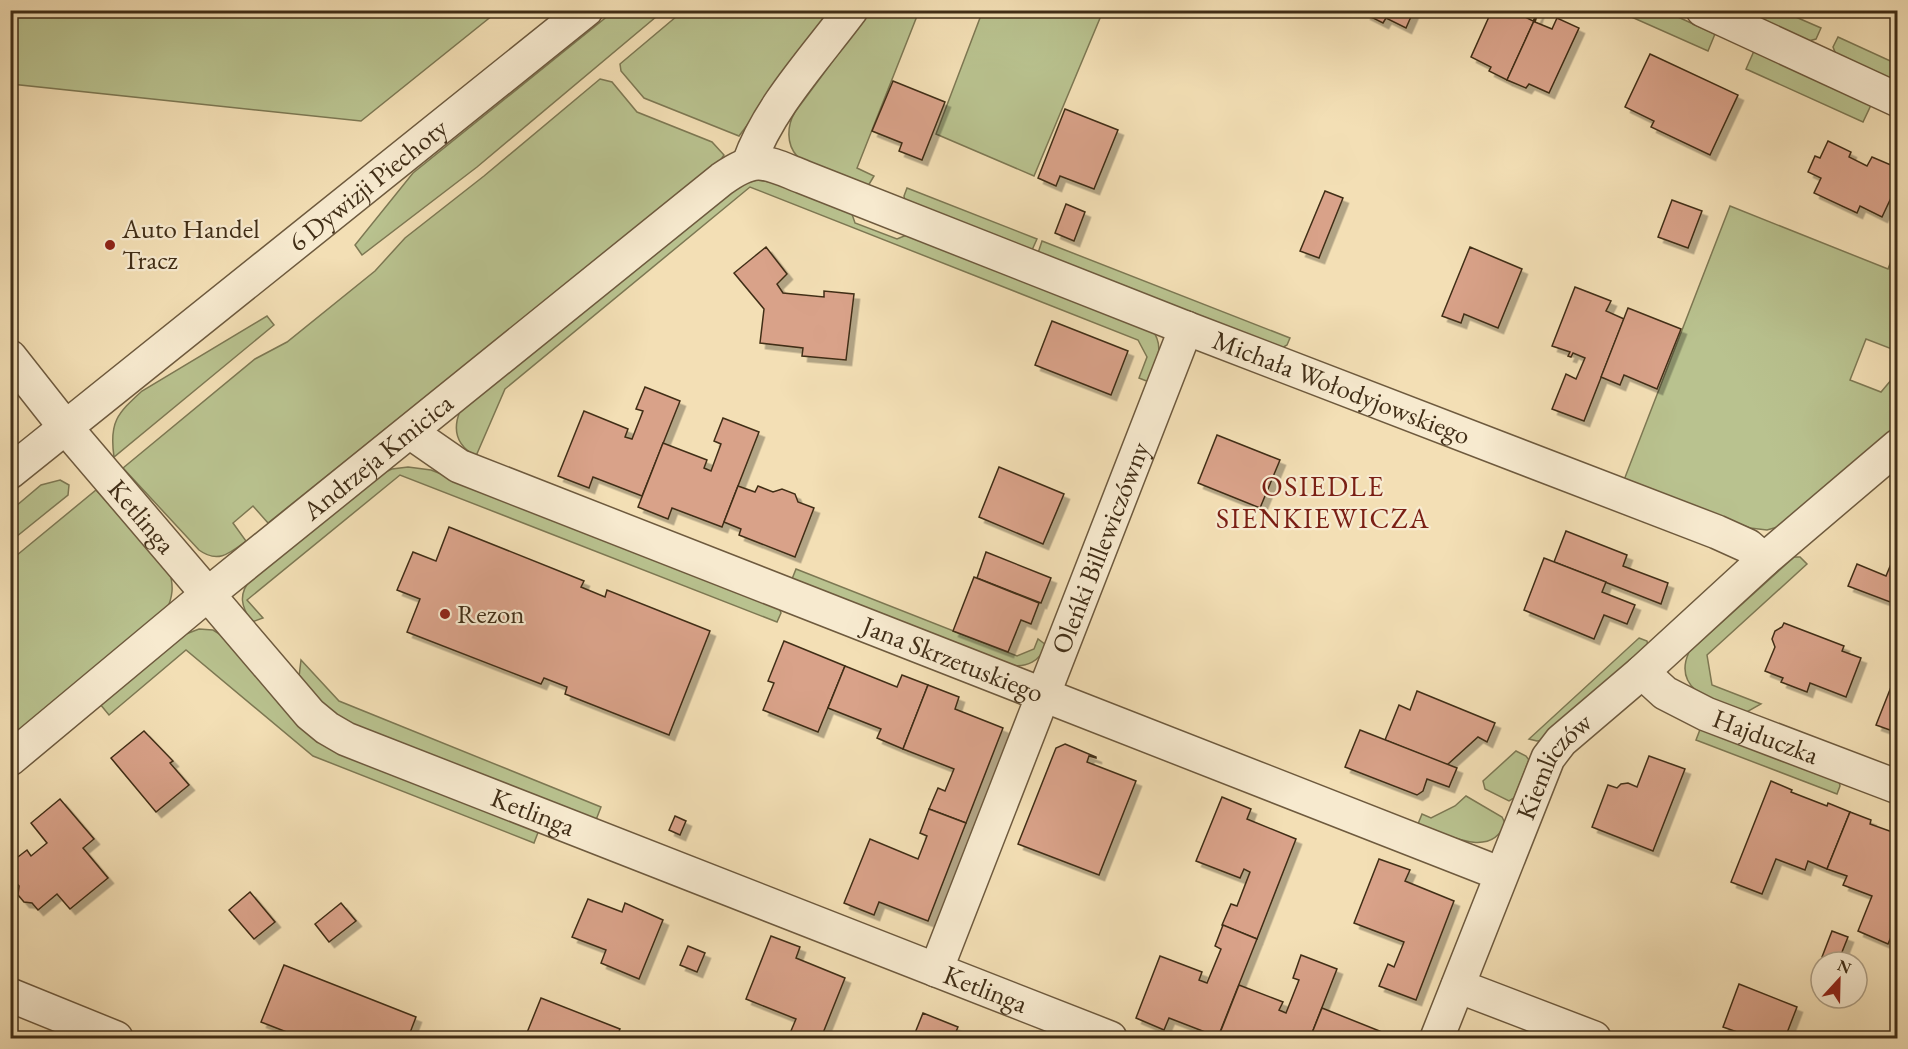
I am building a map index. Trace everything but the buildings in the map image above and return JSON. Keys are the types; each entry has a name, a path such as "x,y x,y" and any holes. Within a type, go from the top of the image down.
{"street":[{"name":"6 Dywizji Piechoty","path":"10,472 585,10"},
{"path":"749,163 774,112 850,10"},
{"path":"1703,10 1898,100"},
{"name":"Michała Wołodyjowskiego","path":"749,163 762,163 784,170 1186,328 1717,532 1748,546 1764,560"},
{"name":"Andrzeja Kmicica","path":"10,759 208,594 722,179 749,163"},
{"name":"Oleńki Billewiczówny","path":"936,970 1186,328"},
{"path":"10,357 66,428"},
{"name":"Ketlinga","path":"66,428 310,714 327,728 346,739 1110,1038"},
{"name":"Jana Skrzetuskiego","path":"410,432 459,466 1502,873"},
{"path":"1764,560 1898,446"},
{"name":"Kiemliczów","path":"1437,1038 1548,759 1561,741 1642,672 1764,560"},
{"name":"Hajduczka","path":"1642,672 1665,693 1706,714 1898,787"},
{"path":"1458,986 1594,1038"},
{"path":"10,995 116,1038"}],"green space":[{"path":"983,10 1103,11 1034,176 936,134"},
{"path":"10,11 498,11 361,121 11,84"},
{"path":"614,11 663,11 477,167 362,255 355,245 413,173"},
{"path":"683,11 833,11 739,136 644,98 621,71 620,64"},
{"path":"870,11 919,11 857,168 874,176 868,186 819,168 797,156 791,146 789,134 790,123 795,112"},
{"path":"1618,11 1665,11 1715,34 1708,51"},
{"path":"1739,11 1782,11 1821,28 1816,39 1805,42"},
{"path":"1838,37 1897,64 1897,85 1837,57 1833,47"},
{"path":"1754,51 1871,105 1863,122 1746,69"},
{"path":"600,79 612,82 637,112 712,142 724,155 720,161 268,523 253,506 233,523 246,541 224,555 212,556 199,550 123,468 255,359 287,342 375,271 405,238 484,176"},
{"path":"757,180 777,183 851,211 855,223 897,239 909,234 1152,330 1159,349 1149,382 1139,378 1147,357 1138,340 750,187 505,389 476,456 464,448 460,443 456,425 460,411 735,186"},
{"path":"907,188 1037,239 1032,250 905,201"},
{"path":"1730,206 1888,269 1897,246 1897,351 1866,339 1850,380 1881,392 1897,373 1897,425 1785,525 1767,530 1750,528 1624,480"},
{"path":"1042,241 1290,338 1287,345 1282,348 1038,253"},
{"path":"267,316 274,325 114,457 114,427 126,406 142,391"},
{"path":"408,467 431,470 778,605 781,613 777,622 400,475 247,600 263,618 252,622 245,611 242,600 244,590 251,579 378,475 392,469"},
{"path":"60,480 69,485 68,495 11,541 11,501 16,506 41,485"},
{"path":"96,490 169,570 172,581 170,601 166,611 11,740 11,560"},
{"path":"1794,557 1800,557 1807,564 1707,655 1712,685 1761,704 1745,713 1700,693 1691,686 1686,677 1685,666 1689,652"},
{"path":"796,569 1017,656 1034,649 1038,639 1046,645 1032,662 1016,666 1010,665 792,579"},
{"path":"199,629 213,630 226,638 303,726 539,830 534,843 313,756 186,650 109,715 100,704 186,634"},
{"path":"1639,638 1647,641 1648,646 1544,740 1529,739"},
{"path":"301,660 339,701 601,807 596,820 348,723 329,711 299,677"},
{"path":"1701,727 1839,781 1837,794 1696,740"},
{"path":"1516,751 1529,760 1514,798 1509,801 1485,789 1483,781"},
{"path":"1466,796 1502,817 1505,823 1499,834 1489,840 1466,841 1418,824 1422,814 1431,818 1455,806"}],"place":[{"name":"Auto Handel Tracz","path":"110,245"},
{"name":"Rezon","path":"445,614"}],"district":[{"name":"OSIEDLE SIENKIEWICZA","path":"1323,502"}]}
